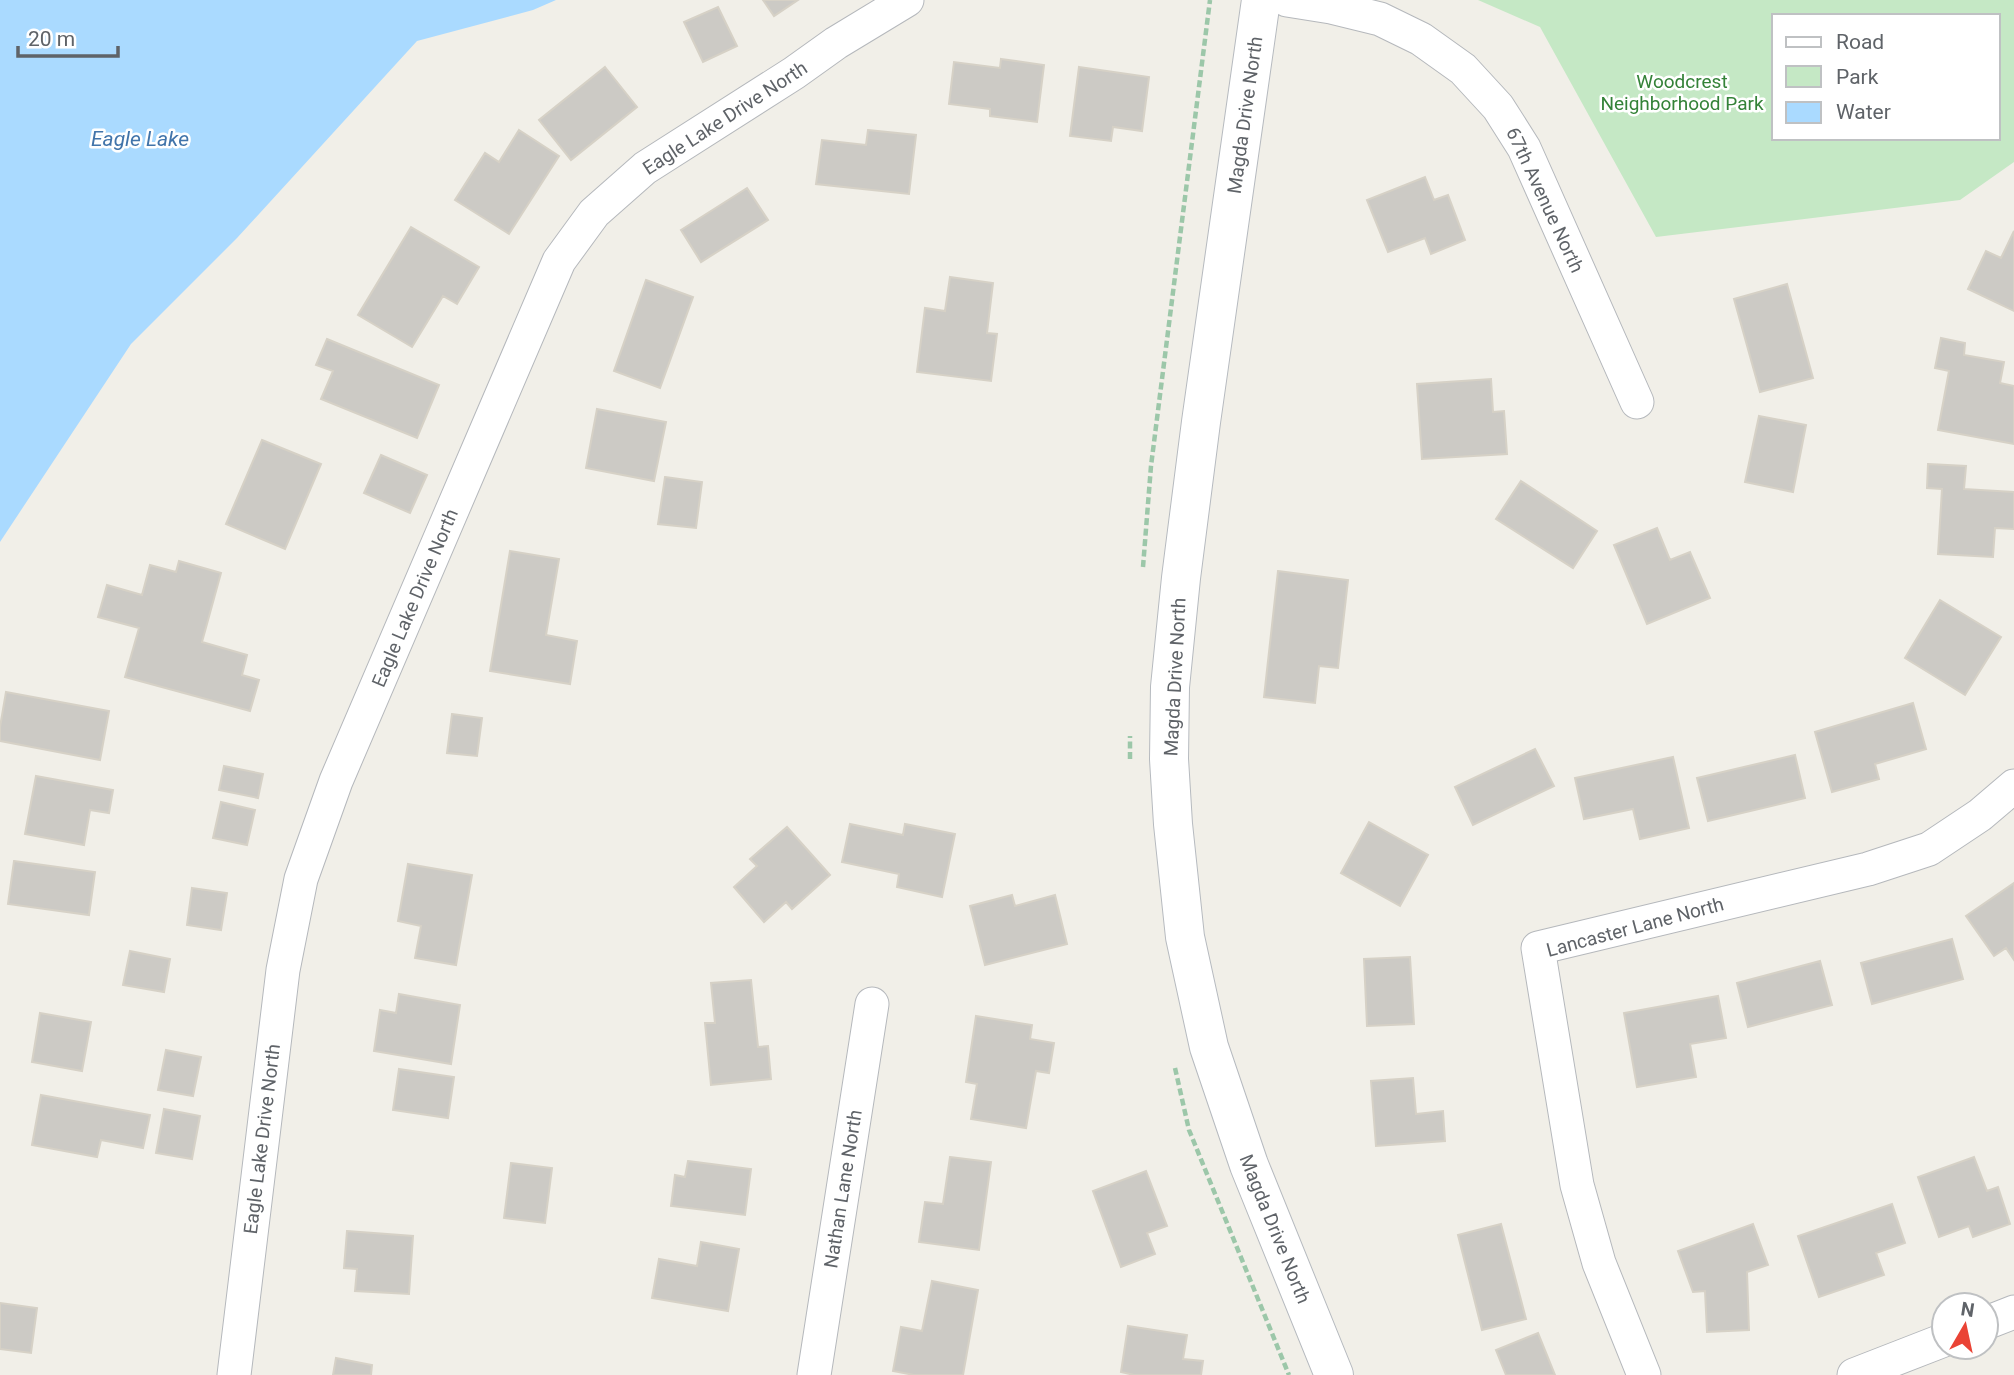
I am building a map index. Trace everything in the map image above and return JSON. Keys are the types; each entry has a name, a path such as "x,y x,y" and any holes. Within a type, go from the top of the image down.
{"street":[{"name":"Eagle Lake Drive North","path":"234,1375 283,970 301,879 336,781 559,261 594,213 645,168 907,0"},
{"name":"Magda Drive North","path":"1261,0 1200,422 1181,578 1170,687 1171,798 1185,937 1209,1047 1249,1165 1334,1375"},
{"name":"67th Avenue North","path":"1287,0 1380,19 1422,39 1463,69 1498,107 1524,148 1637,402"},
{"name":"Lancaster Lane North","path":"1644,1375 1599,1264 1577,1185 1538,948 1868,869 1929,849 1980,815 2014,786"},
{"name":"Nathan Lane North","path":"814,1375 872,1004"},
{"path":"1854,1375 1930,1345"}],"green space":[{"name":"Woodcrest Neighborhood Park","path":"1478,0 2014,0 2014,162 1960,200 1656,237 1540,27"}],"water":[{"name":"Eagle Lake","path":"0,0 556,0 533,10 417,41 237,238 131,344 0,542"}],"building":[{"path":"763,0 798,0 774,16"},
{"path":"718,7 737,46 703,62 684,22"},
{"path":"1001,59 1044,65 1037,122 990,116 990,109 949,104 954,62 1000,68"},
{"path":"605,67 637,107 571,160 539,120"},
{"path":"1079,67 1149,77 1142,131 1113,127 1111,141 1070,136"},
{"path":"519,130 559,156 509,234 455,200 485,153 499,162"},
{"path":"868,130 916,135 909,194 816,184 822,140 866,145"},
{"path":"1425,177 1434,200 1448,195 1465,240 1431,254 1425,238 1388,252 1367,200"},
{"path":"747,188 768,220 701,262 681,230"},
{"path":"411,227 479,267 457,304 443,296 412,347 358,315"},
{"path":"2014,231 2014,311 1968,289 1986,251 2001,258"},
{"path":"950,277 993,283 987,333 997,334 991,381 917,372 925,308 945,311"},
{"path":"646,280 693,297 660,388 614,371"},
{"path":"1787,284 1813,378 1760,392 1734,299"},
{"path":"1941,338 1965,343 1964,355 2004,362 2000,383 2014,386 2014,444 1938,430 1949,371 1935,368"},
{"path":"327,339 439,385 417,438 321,399 333,371 316,365"},
{"path":"1491,379 1493,412 1504,411 1507,454 1422,459 1417,384"},
{"path":"597,409 666,422 654,481 586,468"},
{"path":"1759,416 1806,425 1793,492 1745,482"},
{"path":"262,440 321,464 285,549 226,524"},
{"path":"381,455 427,475 410,513 364,493"},
{"path":"1928,464 1966,466 1964,489 2014,492 2014,529 1995,528 1993,557 1938,554 1942,489 1927,488"},
{"path":"665,477 702,482 696,528 658,524"},
{"path":"1521,481 1597,531 1573,568 1496,519"},
{"path":"1657,528 1670,560 1690,552 1710,598 1647,624 1614,545"},
{"path":"510,551 559,559 546,635 577,641 570,684 490,671"},
{"path":"179,561 221,573 202,642 247,655 242,675 259,680 250,711 125,677 139,628 98,617 107,585 142,595 150,565 176,572"},
{"path":"1278,571 1348,580 1338,668 1319,666 1315,703 1264,697"},
{"path":"1940,600 2001,637 1965,695 1905,658"},
{"path":"6,692 109,711 100,760 0,741"},
{"path":"1913,703 1926,749 1875,764 1879,779 1832,792 1815,732"},
{"path":"452,714 482,718 477,756 447,753"},
{"path":"1535,749 1554,786 1473,825 1455,787"},
{"path":"1795,755 1805,798 1708,821 1697,778"},
{"path":"1673,757 1689,828 1640,839 1633,809 1584,819 1575,778"},
{"path":"224,766 263,774 258,798 219,790"},
{"path":"36,776 113,790 109,813 90,810 84,845 25,834"},
{"path":"221,802 255,810 247,845 213,838"},
{"path":"1369,822 1428,855 1400,906 1341,873"},
{"path":"850,824 903,835 905,824 955,834 942,897 897,887 899,874 842,862"},
{"path":"787,827 830,875 792,909 786,902 764,922 734,887 757,866 750,859"},
{"path":"14,861 95,872 89,915 8,904"},
{"path":"408,864 472,875 456,965 415,958 421,926 398,921"},
{"path":"2014,883 2014,960 2006,948 1994,956 1966,916"},
{"path":"192,888 227,893 221,930 187,925"},
{"path":"1012,895 1015,906 1055,895 1067,944 985,965 970,906"},
{"path":"1952,939 1963,979 1872,1004 1861,963"},
{"path":"130,951 170,959 164,992 123,985"},
{"path":"1410,957 1414,1024 1367,1026 1364,959"},
{"path":"1820,961 1832,1005 1748,1027 1737,983"},
{"path":"751,980 758,1047 768,1046 771,1079 711,1085 705,1023 715,1023 711,983"},
{"path":"399,994 460,1005 451,1064 374,1051 380,1010 396,1013"},
{"path":"1718,996 1726,1038 1690,1044 1696,1077 1637,1087 1624,1013"},
{"path":"40,1013 91,1022 82,1071 32,1062"},
{"path":"976,1016 1032,1025 1030,1039 1054,1043 1049,1073 1036,1071 1026,1128 971,1119 977,1084 966,1082"},
{"path":"166,1050 201,1057 193,1096 158,1090"},
{"path":"399,1069 454,1077 448,1118 393,1110"},
{"path":"1413,1078 1416,1114 1443,1111 1445,1141 1376,1146 1371,1081"},
{"path":"41,1095 150,1115 143,1148 101,1140 97,1157 32,1145"},
{"path":"164,1109 200,1116 192,1159 156,1153"},
{"path":"950,1157 991,1162 979,1250 919,1242 925,1202 943,1204"},
{"path":"1974,1157 1987,1191 1998,1187 2010,1224 1973,1237 1969,1226 1939,1237 1918,1177"},
{"path":"688,1161 751,1169 745,1215 671,1206 675,1175 685,1177"},
{"path":"511,1163 552,1168 545,1223 504,1218"},
{"path":"1146,1171 1167,1226 1147,1233 1155,1254 1121,1267 1093,1191"},
{"path":"1892,1204 1905,1243 1876,1253 1884,1275 1819,1297 1798,1236"},
{"path":"1501,1224 1526,1319 1482,1330 1458,1235"},
{"path":"1753,1224 1768,1265 1747,1272 1749,1330 1707,1332 1705,1291 1693,1292 1678,1251"},
{"path":"347,1231 413,1236 409,1294 355,1291 357,1269 344,1268"},
{"path":"701,1242 739,1249 728,1311 652,1298 659,1259 697,1266"},
{"path":"932,1281 978,1290 963,1375 914,1375 893,1371 901,1327 922,1331"},
{"path":"0,1303 37,1308 31,1353 0,1349"},
{"path":"1128,1326 1187,1335 1183,1359 1203,1361 1201,1375 1134,1375 1121,1372"},
{"path":"1538,1333 1555,1375 1506,1375 1496,1350"},
{"path":"336,1358 372,1365 371,1375 333,1375"}]}
